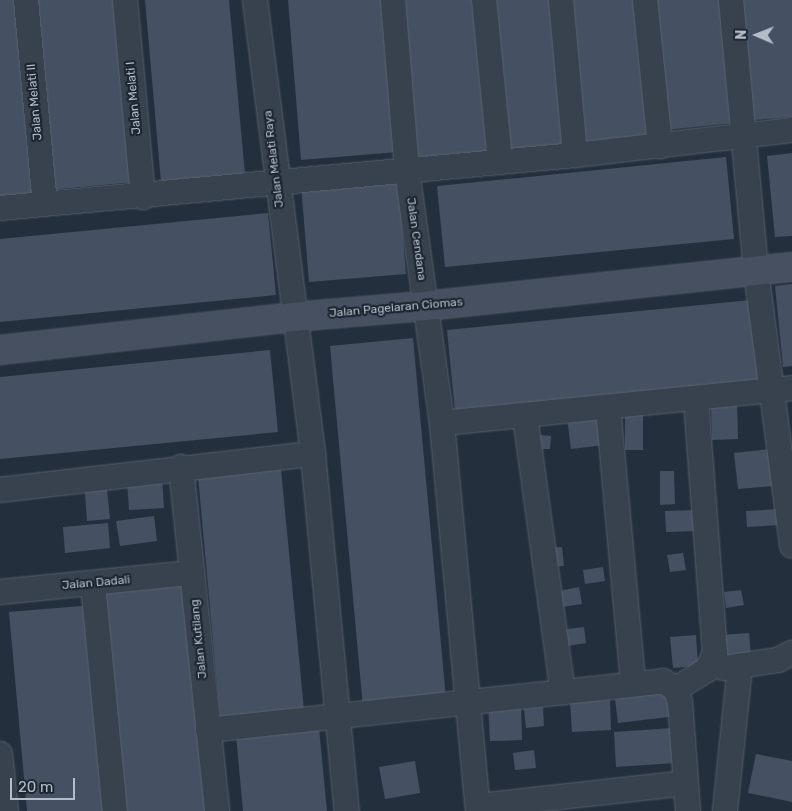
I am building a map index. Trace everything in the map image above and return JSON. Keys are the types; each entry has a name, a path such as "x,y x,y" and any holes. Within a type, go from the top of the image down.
{"main road":[{"name":"Jalan Pagelaran Ciomas","path":"0,350 293,317 425,306 792,267"}],"street":[{"name":"Jalan Melati II","path":"26,0 45,203"},
{"name":"Jalan Melati I","path":"125,0 143,197"},
{"name":"Jalan Melati Raya","path":"255,0 293,317 313,454 347,811"},
{"name":"Jalan Cendana","path":"393,0 407,171 442,423 478,808"},
{"path":"484,0 500,161"},
{"path":"561,0 575,155"},
{"path":"645,0 660,146"},
{"path":"731,0 756,271 781,390 791,540"},
{"path":"0,208 45,203 143,197 276,182 575,155 792,130"},
{"path":"442,423 781,390"},
{"path":"696,398 715,653 707,670"},
{"path":"608,407 633,682"},
{"path":"525,416 563,692"},
{"path":"0,490 181,466 313,454"},
{"name":"Jalan Kutilang","path":"181,466 216,811"},
{"name":"Jalan Dadali","path":"0,592 192,573"},
{"path":"93,584 115,811"},
{"path":"676,689 707,670 787,662"},
{"path":"725,811 740,666"},
{"path":"208,730 337,718 633,682 664,682 676,689"},
{"path":"676,689 688,811"},
{"path":"0,754 6,811"},
{"path":"478,808 686,783"}],"building":[{"path":"0,0 21,0 39,194 0,198"},
{"path":"31,0 116,0 133,182 49,190"},
{"path":"145,0 229,0 245,174 161,182"},
{"path":"288,0 386,0 398,152 301,160"},
{"path":"398,0 482,0 496,154 412,162"},
{"path":"488,0 557,0 570,147 502,153"},
{"path":"568,0 637,0 649,136 581,143"},
{"path":"654,0 723,0 734,123 665,130"},
{"path":"742,0 792,0 792,117 753,120"},
{"path":"792,153 792,236 775,237 767,156"},
{"path":"726,157 734,239 445,267 437,186"},
{"path":"398,177 406,274 309,282 301,185"},
{"path":"268,213 276,295 0,322 0,239"},
{"path":"792,284 792,366 783,367 775,286"},
{"path":"751,300 759,382 455,412 447,330"},
{"path":"413,338 446,699 363,707 330,346"},
{"path":"270,350 278,432 0,459 0,377"},
{"path":"737,404 738,439 712,440 711,405"},
{"path":"625,412 643,412 643,450 625,450"},
{"path":"600,414 604,445 571,449 567,418"},
{"path":"540,435 551,436 550,449 539,449"},
{"path":"770,449 773,486 738,489 734,453"},
{"path":"281,469 304,710 220,717 198,476"},
{"path":"660,471 674,471 675,504 660,505"},
{"path":"106,479 110,519 87,521 84,481"},
{"path":"162,479 164,508 129,510 127,481"},
{"path":"778,509 779,525 747,527 746,511"},
{"path":"696,510 697,531 666,532 665,511"},
{"path":"154,516 157,541 120,546 116,521"},
{"path":"108,523 110,548 65,553 63,527"},
{"path":"562,547 564,566 549,567 547,548"},
{"path":"683,553 686,570 670,572 667,555"},
{"path":"603,567 605,581 585,584 583,570"},
{"path":"188,581 210,811 126,811 105,589"},
{"path":"579,587 582,604 562,607 559,591"},
{"path":"741,590 744,605 726,608 724,592"},
{"path":"93,605 112,811 27,811 9,612"},
{"path":"584,627 586,643 561,647 559,630"},
{"path":"749,633 751,657 724,659 722,635"},
{"path":"696,635 698,666 673,668 670,637"},
{"path":"673,692 676,716 618,723 615,699"},
{"path":"610,700 611,730 572,732 570,702"},
{"path":"521,702 522,740 490,741 488,703"},
{"path":"543,707 544,726 526,728 524,709"},
{"path":"319,728 327,811 243,811 236,735"},
{"path":"672,728 675,763 616,767 614,732"},
{"path":"534,750 536,768 515,770 513,753"},
{"path":"756,754 792,761 792,802 748,793"},
{"path":"415,761 420,793 385,799 379,767"}]}
